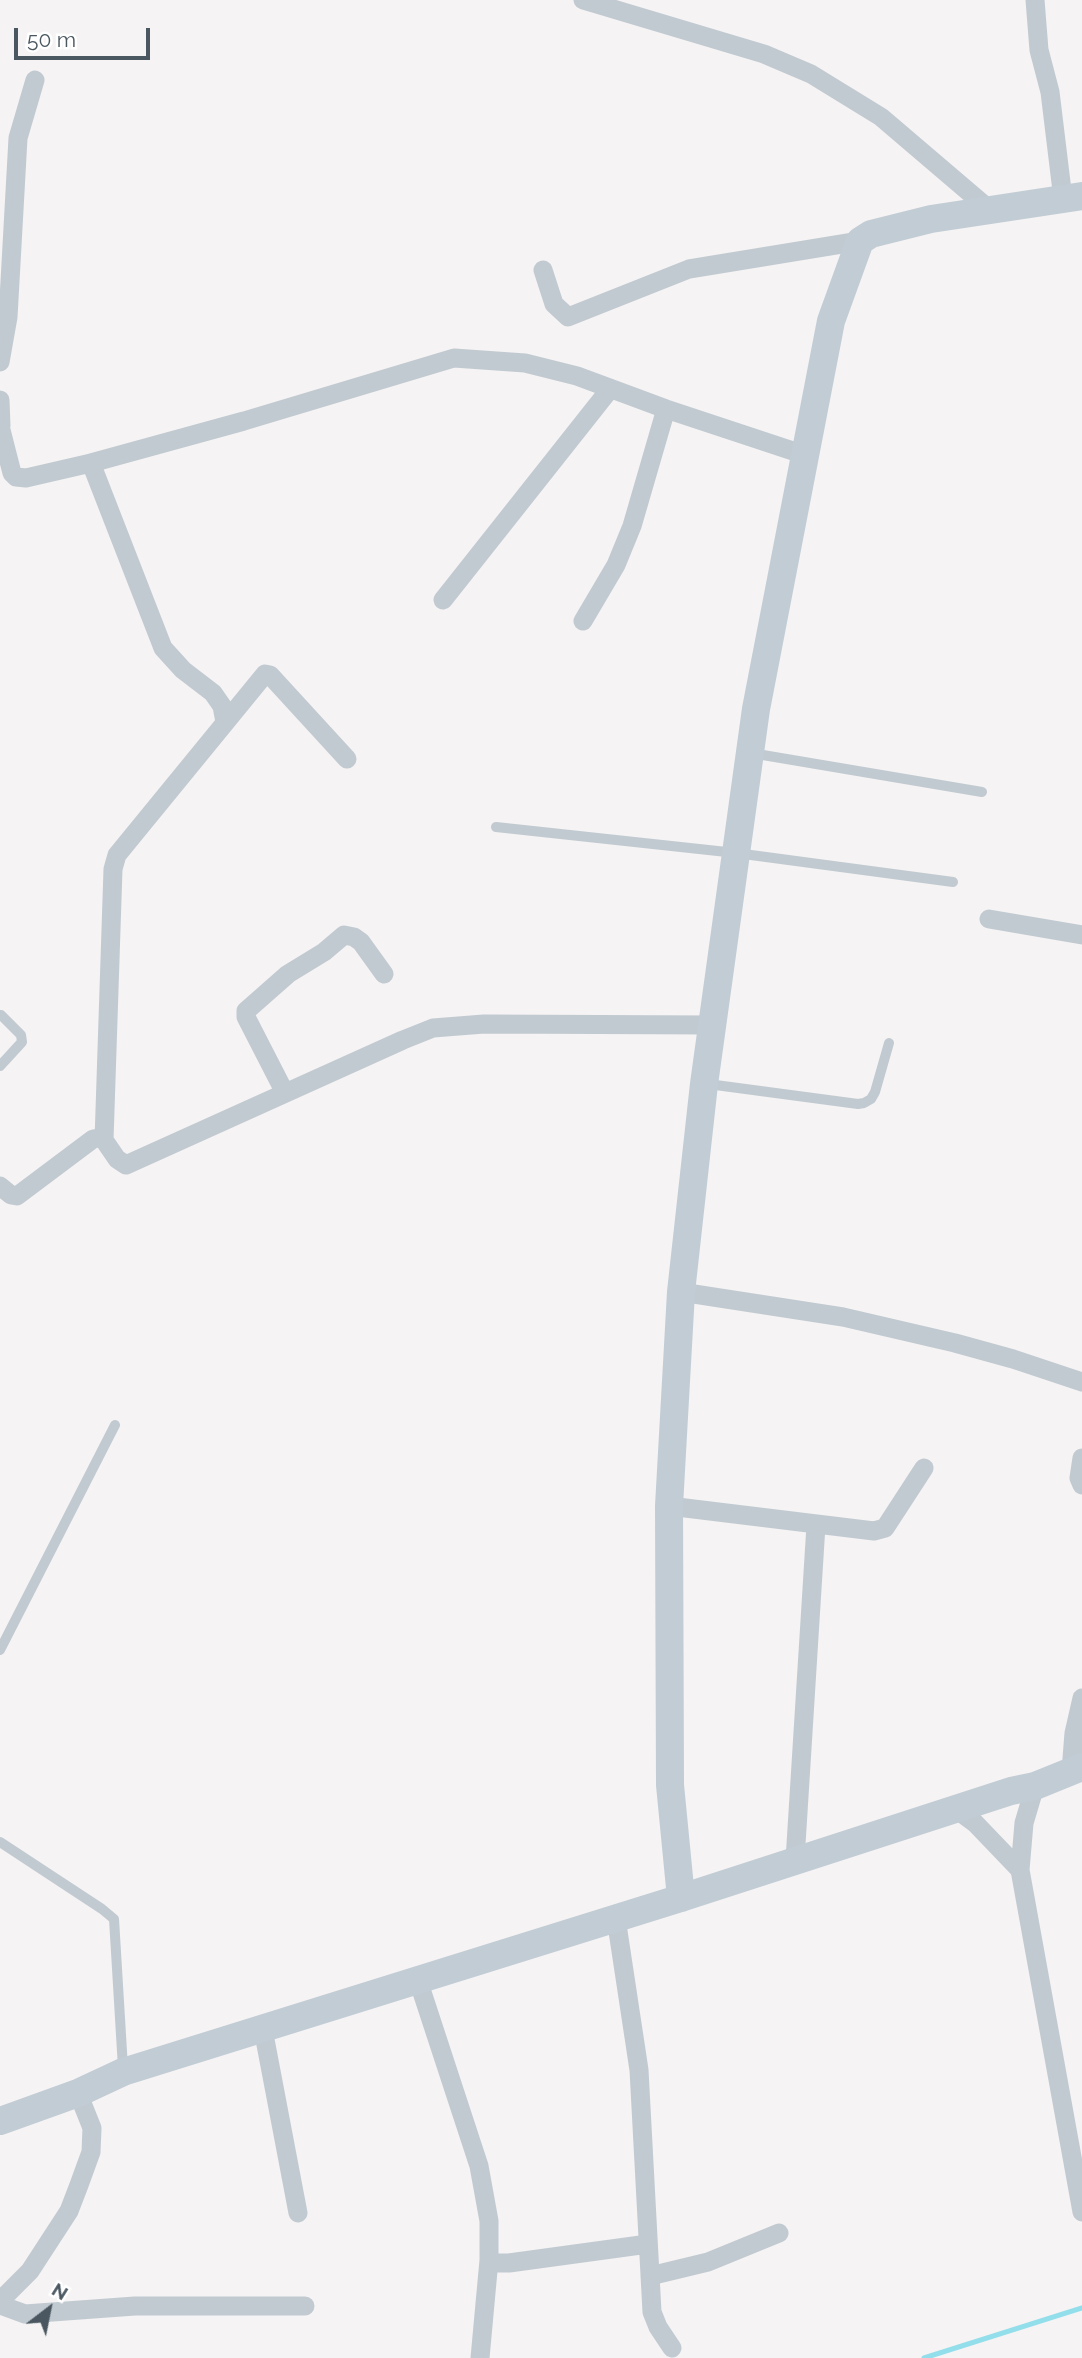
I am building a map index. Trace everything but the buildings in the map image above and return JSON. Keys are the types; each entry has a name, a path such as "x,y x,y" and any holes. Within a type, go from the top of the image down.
{"main road":[{"path":"681,1898 670,1785 669,1506 681,1292 704,1084 756,709 831,321 860,241 882,229 1073,198"},
{"path":"0,2122 78,2093 123,2072 1035,1786 1077,1769"}],"street":[{"path":"583,0 764,54 811,74 881,117 990,210"},
{"path":"1035,0 1039,50 1073,198"},
{"path":"0,362 8,317 18,138 35,80"},
{"path":"543,270 554,304 568,317 689,269 860,241"},
{"path":"0,400 0,426 12,473 16,477 26,478 244,421 454,358 525,363 577,376 805,455"},
{"path":"443,600 610,389"},
{"path":"583,621 616,565 632,526 666,409"},
{"path":"91,463 163,648 183,670 213,693 222,706 225,722"},
{"path":"347,759 270,676 265,674 117,855 113,869 104,1140 117,1159 126,1165 433,1028 484,1024 712,1025"},
{"path":"989,919 1082,935"},
{"path":"285,1093 246,1017 246,1011 288,974 324,952 344,935 361,942 384,974"},
{"path":"0,1186 11,1195 17,1196 93,1139 104,1140"},
{"path":"681,1292 843,1317 955,1343 1082,1382"},
{"path":"1082,1458 1079,1478 1082,1485"},
{"path":"669,1506 874,1531 885,1528 924,1468"},
{"path":"795,1860 816,1525"},
{"path":"1077,1769 1074,1733 1082,1698"},
{"path":"1035,1786 1024,1823 1020,1870 1082,2212"},
{"path":"956,1809 975,1823 1020,1870"},
{"path":"616,1918 639,2070 652,2312 672,2348"},
{"path":"418,1980 479,2166 489,2221 489,2260 480,2358"},
{"path":"263,2029 298,2213"},
{"path":"78,2093 92,2128 91,2152 79,2185 69,2211 30,2271 0,2303 25,2314 135,2306 305,2306"},
{"path":"650,2277 708,2262 779,2233"},
{"path":"489,2260 509,2263 648,2245"}],"lane":[{"path":"750,753 982,792"},
{"path":"496,827 736,853 953,882"},
{"path":"0,1066 22,1042 21,1035 1,1015"},
{"path":"704,1084 858,1104 875,1093 888,1043"},
{"path":"0,1650 115,1425"},
{"path":"0,1842 114,1919 123,2072"}],"waterway":[{"path":"924,2358 1082,2308"}]}
